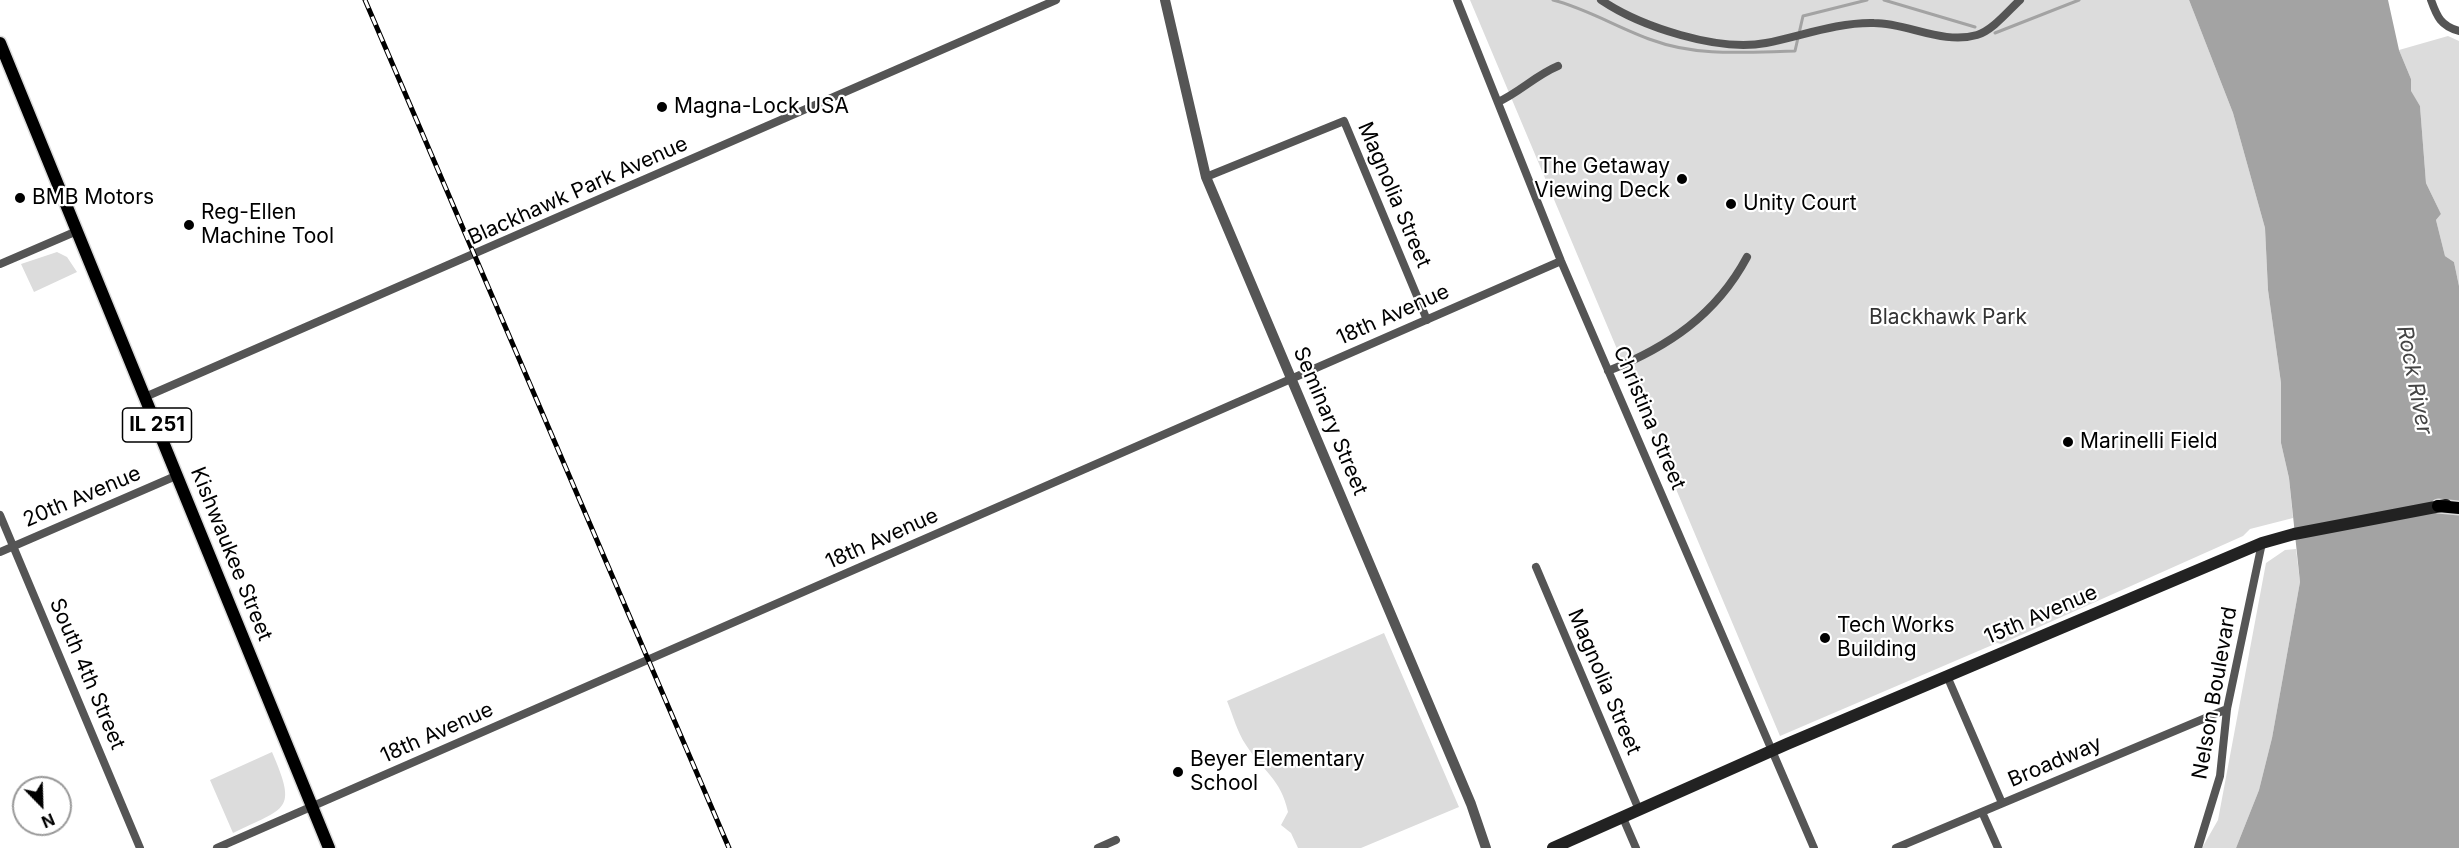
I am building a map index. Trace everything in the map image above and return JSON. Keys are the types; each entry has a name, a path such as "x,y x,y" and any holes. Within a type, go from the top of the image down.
{"main road":[{"name":"Kishwaukee Street","path":"0,43 329,848"},
{"name":"15th Avenue","path":"1552,848 1774,750 2262,543 2294,534 2459,504"}],"street":[{"name":"Blackhawk Park Avenue","path":"146,397 1056,0"},
{"name":"Seminary Street","path":"1165,0 1206,177 1471,804 1486,848"},
{"name":"Christina Street","path":"1457,0 1561,261 1774,750 1814,848"},
{"path":"1601,0 1620,13 1664,32 1718,42 1762,44 1874,22 1952,37 1979,34 2020,0"},
{"path":"2431,0 2438,19 2444,26 2459,31"},
{"path":"1498,102 1516,94 1546,71 1558,66"},
{"name":"Magnolia Street","path":"1206,177 1344,121 1427,320"},
{"path":"0,264 77,231"},
{"path":"1608,370 1666,345 1733,283 1747,256"},
{"name":"18th Avenue","path":"217,848 1561,261"},
{"name":"20th Avenue","path":"0,552 178,475"},
{"name":"South 4th Street","path":"0,515 140,848"},
{"name":"Nelson Boulevard","path":"2198,848 2220,776 2227,709 2262,543"},
{"name":"Magnolia Street","path":"1536,567 1639,810"},
{"path":"1947,676 2002,803"},
{"name":"Broadway","path":"1896,848 2227,709"},
{"path":"1982,812 1998,848"},
{"path":"1623,818 1636,848"},
{"path":"1098,848 1116,840"}],"green space":[{"name":"Blackhawk Park","path":"1470,0 2189,0 2233,113 2265,228 2268,290 2281,383 2281,443 2289,478 2293,518 2250,529 2243,536 2001,644 1997,643 1780,736"},
{"path":"2448,36 2459,41 2459,286 2454,262 2445,256 2436,220 2441,214 2426,183 2420,106 2410,91 2411,79 2399,50"},
{"path":"57,252 67,257 77,272 34,292 21,264"},
{"path":"2296,549 2300,582 2272,738 2259,790 2236,848 2202,848 2218,820 2266,563 2285,550"},
{"path":"1384,633 1459,807 1361,848 1298,848 1291,833 1281,825 1288,812 1281,791 1243,740 1227,701"},
{"path":"272,752 284,786 285,797 282,805 265,818 233,833 210,780"}],"water":[{"name":"Rock River","path":"2189,0 2388,0 2399,50 2411,79 2411,91 2420,106 2426,183 2441,214 2436,220 2445,256 2454,262 2459,286 2459,848 2236,848 2259,790 2272,738 2300,582 2289,478 2281,443 2281,383 2268,290 2265,228 2233,113"}],"waterway":[{"path":"1553,0 1669,45 1705,51 1741,52 1795,51 1803,16 1867,0"},
{"path":"1884,0 1975,27"},
{"path":"1995,33 2079,0"}],"railway":[{"path":"365,0 729,848"}],"place":[{"name":"Magna-Lock USA","path":"662,107"},
{"name":"The Getaway Viewing Deck","path":"1682,179"},
{"name":"BMB Motors","path":"20,198"},
{"name":"Unity Court","path":"1731,204"},
{"name":"Reg-Ellen Machine Tool","path":"189,225"},
{"name":"Marinelli Field","path":"2068,442"},
{"name":"Tech Works Building","path":"1825,638"},
{"name":"Beyer Elementary School","path":"1178,772"}]}
